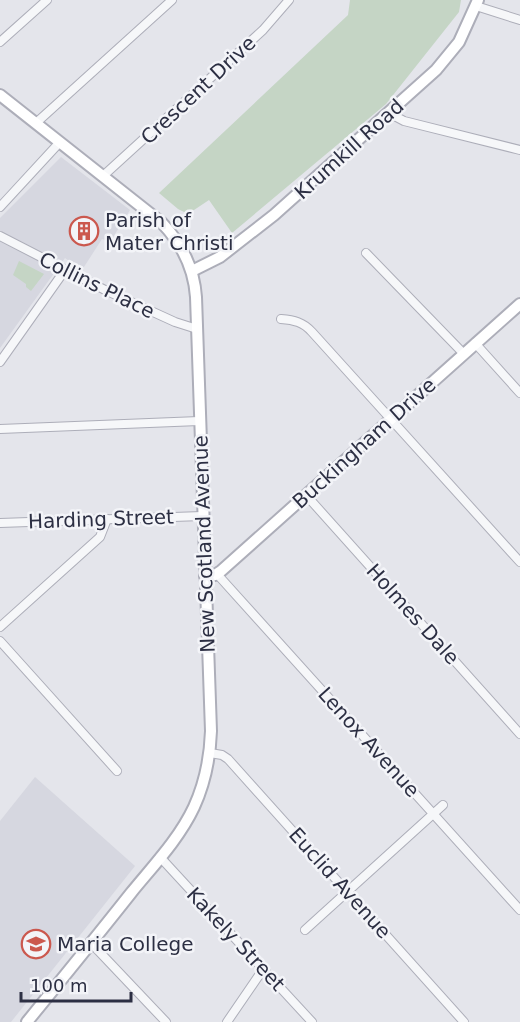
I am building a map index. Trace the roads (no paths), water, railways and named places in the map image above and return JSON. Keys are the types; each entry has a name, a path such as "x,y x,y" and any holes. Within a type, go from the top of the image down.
{"street":[{"path":"0,42 47,0"},
{"path":"36,123 172,0"},
{"name":"Crescent Drive","path":"103,176 262,30 289,0"},
{"path":"477,3 520,20"},
{"name":"Krumkill Road","path":"192,271 220,257 256,230 389,113 449,56 466,30 477,3"},
{"name":"New Scotland Avenue","path":"0,95 170,232 182,248 192,271 197,329 211,732 206,776 194,807 180,832 27,1022"},
{"path":"389,113 404,121 520,150"},
{"path":"0,207 60,142"},
{"name":"Collins Place","path":"0,236 175,322 197,329"},
{"path":"366,253 463,353"},
{"path":"0,362 66,270"},
{"name":"Buckingham Drive","path":"218,574 520,304"},
{"path":"281,319 296,321 306,326 520,562"},
{"path":"475,343 520,393"},
{"path":"0,429 199,421"},
{"name":"Holmes Dale","path":"306,495 520,734"},
{"name":"Harding Street","path":"0,523 202,516"},
{"path":"0,627 100,537 107,519"},
{"path":"205,576 218,574"},
{"name":"Lenox Avenue","path":"218,574 520,910"},
{"path":"0,641 117,771"},
{"name":"Euclid Avenue","path":"210,753 222,755 228,759 464,1022"},
{"path":"305,930 443,805"},
{"name":"Kakely Street","path":"160,857 312,1022"},
{"path":"91,943 166,1022"},
{"path":"227,1022 264,968"}],"place":[{"name":"Parish of Mater Christi","path":"84,231"},
{"name":"Maria College","path":"36,944"}]}
